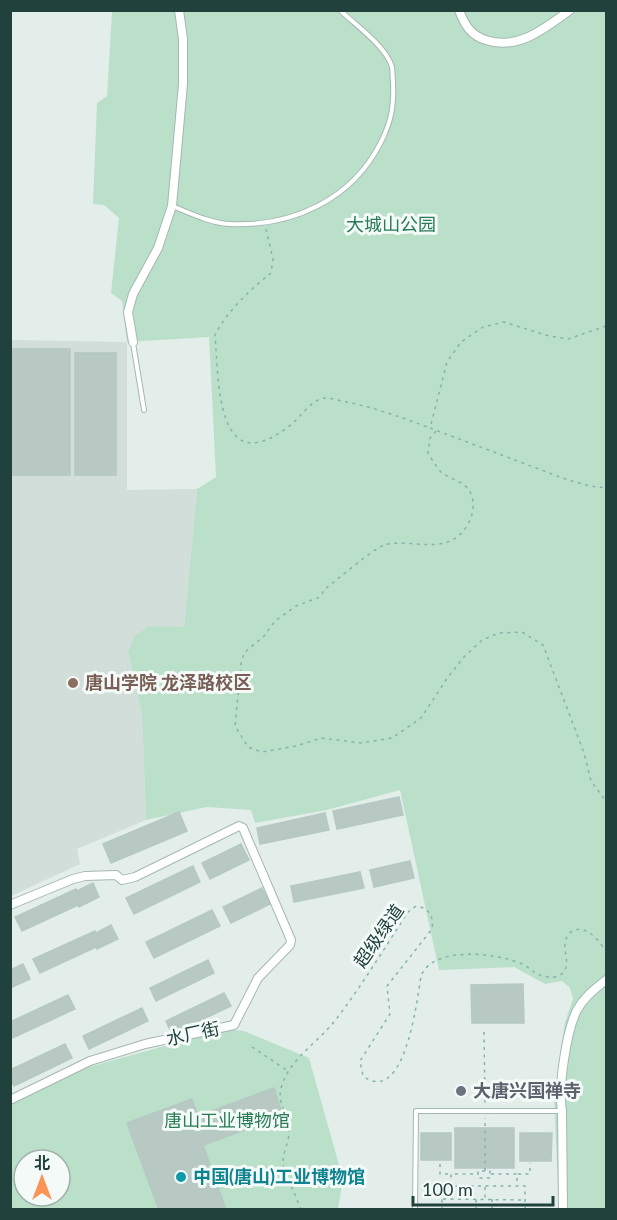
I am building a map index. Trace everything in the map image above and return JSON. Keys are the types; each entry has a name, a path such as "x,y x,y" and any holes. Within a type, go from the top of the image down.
{"street":[{"path":"133,342 128,312 133,294 158,248 172,206 183,84 183,39 179,10"},
{"path":"459,10 463,23 473,34 498,44 523,40 570,10"},
{"name":"水厂街","path":"10,904 85,876 116,875 122,880 135,876 238,826 243,828 291,940 290,945 258,978 234,1024 145,1044 90,1061 10,1100"},
{"path":"563,1209 562,1112 559,1098 570,1028 577,1009 586,997 606,980"}],"lane":[{"path":"172,206 227,224 264,223 297,216 343,191 373,158 387,129 394,105 392,67 380,47 340,10"},
{"path":"133,342 144,410"},
{"path":"415,1209 416,1111 562,1112"}],"path":[{"path":"264,223 273,259 271,273 253,287 219,327 215,335 221,406 232,433 244,442 257,443 273,437 292,423 315,400 325,398 377,408 568,480 606,488"},
{"path":"430,428 447,362 461,342 483,327 504,322 549,336 568,339 606,326"},
{"path":"436,431 430,438 428,453 442,472 462,482 472,497 472,516 465,530 448,543 420,546 403,543 383,546 325,589 320,597 296,606 275,621 264,636 244,653 235,726 248,747 262,752 296,746 321,738 361,742 392,738 421,718 448,677 482,640 499,633 522,632 543,645 584,753 591,781 606,801"},
{"name":"超级绿道","path":"301,1209 283,1165 282,1158 289,1136 289,1128 280,1093 281,1086 295,1061 332,1024 356,992 408,912 416,906 424,908 430,912 434,920 432,929 387,986 390,1014 360,1060 363,1076 375,1082 391,1077 396,1070 409,1036 424,969 433,962 455,955 472,954 521,963 532,972 548,977 561,975 567,964 565,940 569,933 576,930 583,930 592,935 606,951"},
{"path":"484,1032 485,1171"},
{"path":"252,1047 289,1071"},
{"path":"440,1164 440,1174 478,1174 478,1171 490,1171 490,1174 530,1174 530,1163"},
{"path":"452,1174 452,1186"},
{"path":"478,1174 478,1178 490,1178 490,1174"},
{"path":"517,1174 517,1186"},
{"path":"442,1209 442,1186 525,1186 525,1209"},
{"path":"485,1186 485,1199"},
{"path":"442,1199 525,1200"},
{"path":"476,1199 476,1209"},
{"path":"492,1199 492,1209"}],"shaded area":[{"name":"唐山学院 龙泽路校区","path":"11,340 127,342 127,490 197,489 184,627 128,652 142,714 146,820 77,849 80,864 11,896"}],"green space":[{"name":"大城山公园","path":"112,11 606,11 606,1209 559,1209 554,1098 565,1022 573,999 570,988 562,981 545,984 514,967 439,970 400,790 327,810 255,823 251,810 207,807 146,820 142,714 128,652 134,637 148,626 184,627 197,489 216,477 209,337 127,342 122,301 111,293 119,218 104,205 93,204 97,103 107,96"},
{"name":"唐山工业博物馆","path":"232,1030 244,1031 309,1058 343,1179 338,1209 11,1209 10,1105 78,1070 215,1032"}],"building":[{"path":"10,349 70,349 70,475 10,475"},
{"path":"75,353 116,353 116,475 75,475"},
{"path":"399,797 403,815 337,829 333,811"},
{"path":"179,812 187,831 111,863 103,844"},
{"path":"325,813 329,830 260,844 257,828"},
{"path":"241,844 249,860 210,879 202,863"},
{"path":"410,861 414,878 374,887 370,870"},
{"path":"193,866 200,882 134,914 126,898"},
{"path":"360,872 364,888 294,902 291,886"},
{"path":"93,883 99,897 22,931 15,917"},
{"path":"262,888 270,904 231,923 223,907"},
{"path":"212,910 220,926 154,958 146,942"},
{"path":"111,925 118,939 40,973 33,959"},
{"path":"208,960 214,973 156,1001 150,988"},
{"path":"23,964 30,979 10,988 10,970"},
{"path":"523,984 524,1023 472,1023 471,985"},
{"path":"224,993 231,1006 172,1034 166,1021"},
{"path":"68,995 75,1009 10,1039 10,1022"},
{"path":"142,1008 148,1021 89,1049 83,1036"},
{"path":"65,1044 72,1058 14,1086 10,1079 10,1070"},
{"name":"中国(唐山)工业博物馆","path":"274,1088 283,1116 203,1145 226,1210 159,1210 127,1123 192,1099 198,1116"},
{"path":"455,1128 514,1128 514,1168 455,1168"},
{"path":"421,1133 451,1133 451,1160 421,1160"},
{"path":"520,1133 552,1133 551,1161 520,1161"}],"place":[{"name":"唐山学院 龙泽路校区","path":"73,683"},
{"name":"大唐兴国禅寺","path":"461,1091"},
{"name":"中国(唐山)工业博物馆","path":"181,1177"}]}
